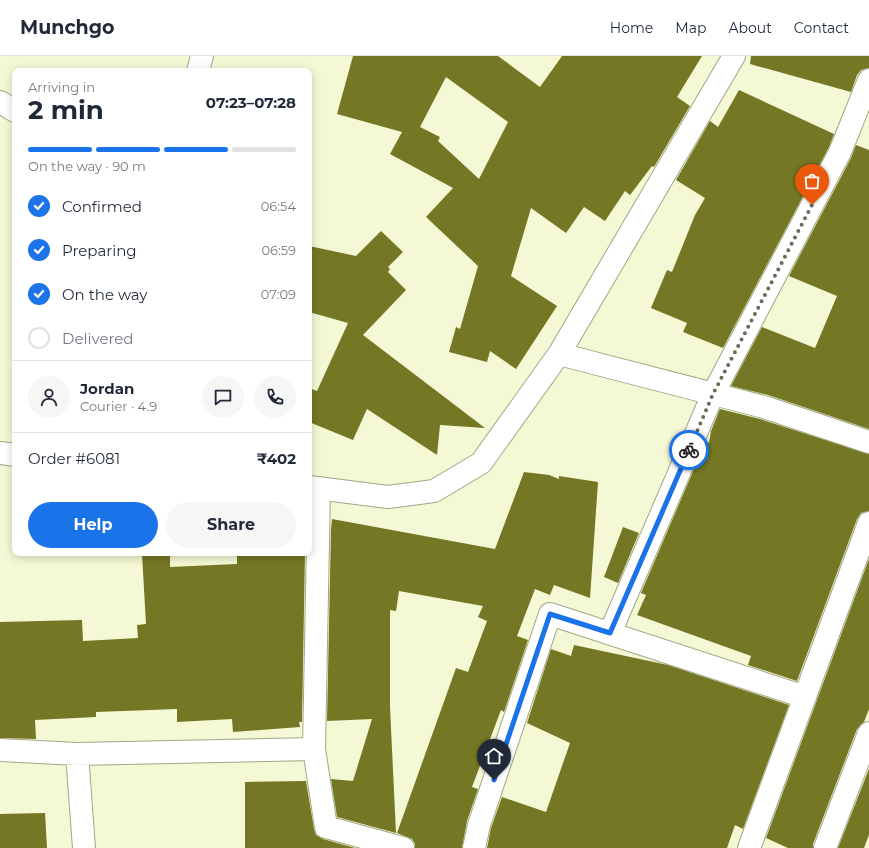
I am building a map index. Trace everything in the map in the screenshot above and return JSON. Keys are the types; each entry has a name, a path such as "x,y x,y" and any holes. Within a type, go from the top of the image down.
{"street":[{"path":"199,68 202,56"},
{"path":"403,848 326,828 314,749 314,487 388,497 434,491 481,463 559,354 734,56"},
{"path":"610,633 713,394 840,152 869,80"},
{"path":"0,102 12,109"},
{"path":"559,354 764,407 869,442"},
{"path":"0,453 12,455"},
{"path":"749,848 869,523"},
{"path":"474,848 479,825 550,614 805,697"},
{"path":"825,848 869,733"},
{"path":"0,750 77,754 314,749"},
{"path":"77,754 84,848"}],"building":[{"path":"353,56 498,56 540,87 562,56 702,56 677,97 690,106 654,167 652,166 630,195 625,191 605,221 584,207 566,233 531,208 511,276 557,306 516,369 490,351 487,362 449,352 456,327 460,329 478,266 426,217 453,188 390,154 402,132 337,114","holes":["446,77 508,122 479,179 438,141 440,137 420,127"]},
{"path":"751,56 869,56 869,68 861,70 857,75 851,92 750,64"},
{"path":"739,90 834,134 829,147 723,348 683,332 687,323 651,308 667,270 672,272 695,215 705,198 676,180 710,121 718,127"},
{"path":"856,145 869,150 869,429 768,395 731,386 762,327 815,348 837,296 789,276 851,158"},
{"path":"381,231 403,252 388,267 390,269 388,272 406,290 363,335 485,428 440,425 437,455 367,409 353,440 312,423 312,389 317,391 348,323 312,313 312,247 356,256"},
{"path":"720,409 760,419 869,454 869,511 861,513 857,519 797,681 748,665 751,656 637,615 646,595 641,593 706,441 709,443 711,431"},
{"path":"524,472 549,475 559,479 559,476 598,482 590,598 554,585 550,595 535,589 517,636 528,640 504,712 501,710 472,787 478,789 467,821 462,848 415,848 415,844 412,839 397,833 456,668 468,672 487,621 478,617 483,606 399,591 396,611 390,610 390,707 396,833 337,817 331,779 353,781 372,719 327,721 332,519 495,549"},
{"path":"623,527 639,533 618,583 604,577"},
{"path":"142,556 170,556 170,567 237,564 237,556 305,556 302,722 299,722 300,727 233,732 232,719 177,722 177,709 96,712 96,717 35,720 36,739 0,738 0,622 82,620 83,641 138,638 137,625 146,624"},
{"path":"869,559 869,709 864,722 857,729 813,844 813,848 788,848 766,838"},
{"path":"574,645 668,665 789,705 743,829 735,825 727,848 487,848 491,828 502,797 546,812 570,743 527,723 551,649 571,656"},
{"path":"869,769 869,835 864,848 838,848"},
{"path":"306,781 316,835 323,839 355,848 245,848 245,782"},
{"path":"45,813 47,848 0,848 0,814"}],"way so far":[{"path":"689,450 713,394 812,205"}],"route":[{"path":"494,780 550,614 610,633 689,450"}]}
